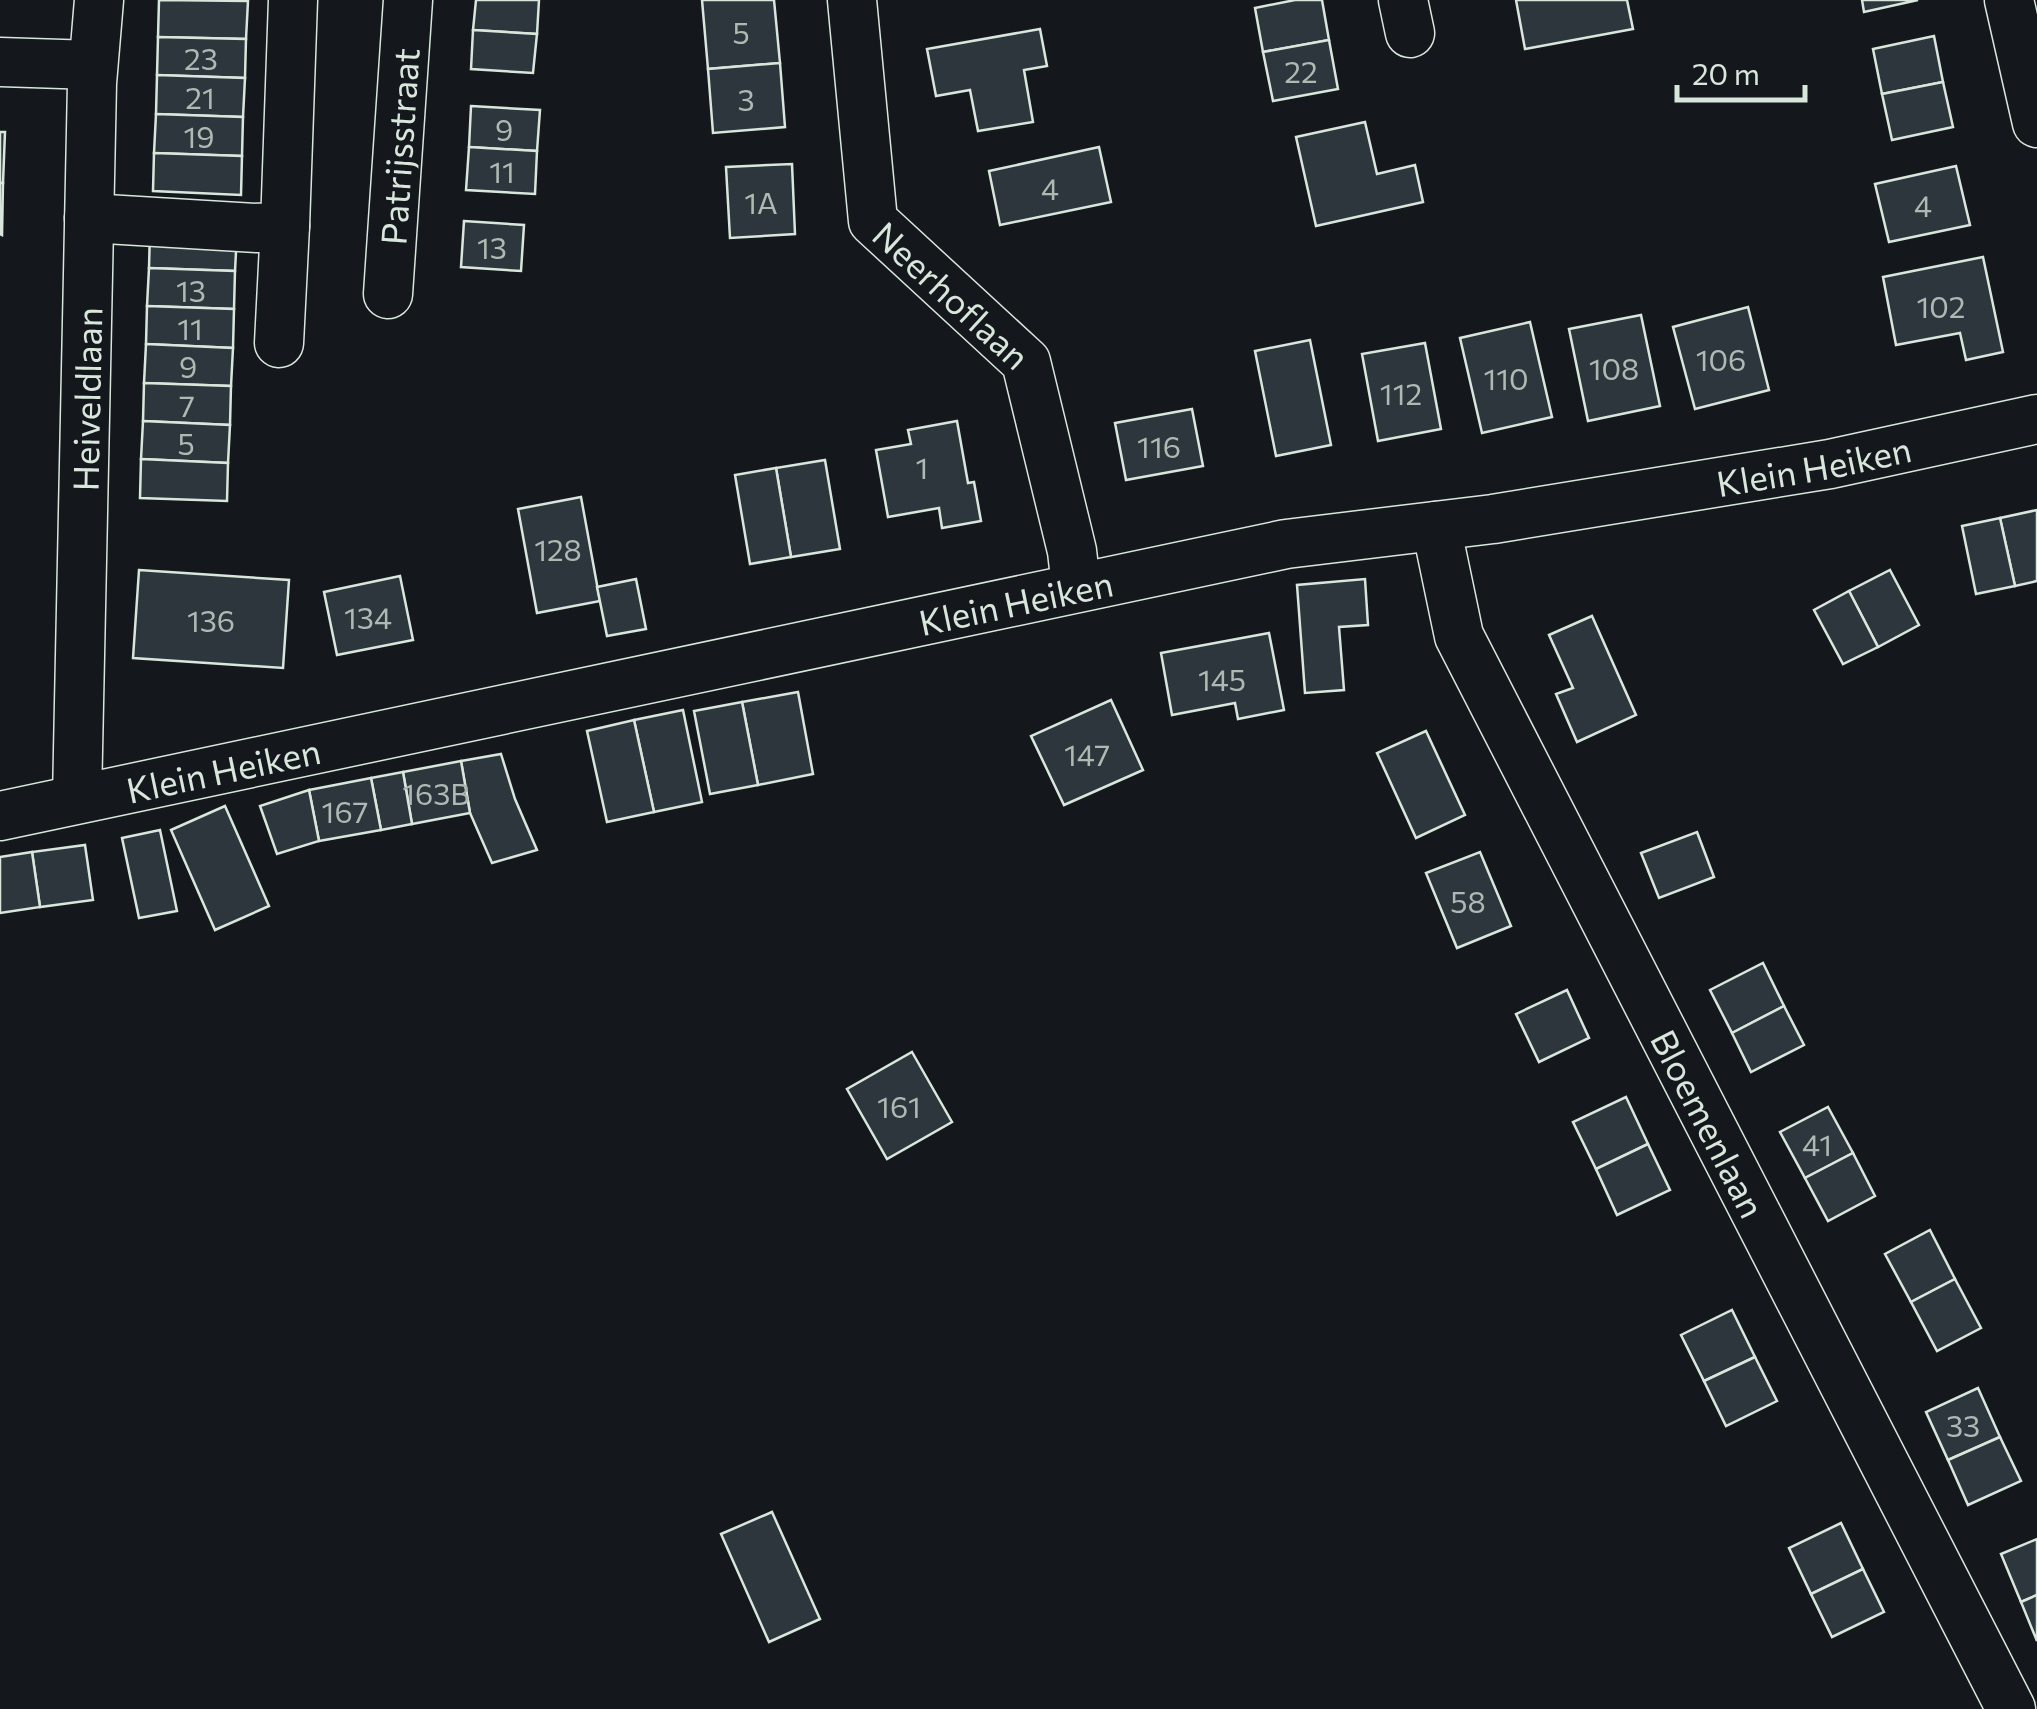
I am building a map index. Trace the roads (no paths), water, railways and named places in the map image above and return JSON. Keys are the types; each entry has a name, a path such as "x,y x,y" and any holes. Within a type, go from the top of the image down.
{"street":[{"name":"Heiveldlaan","path":"76,798 93,66 99,0"},
{"path":"279,343 294,0"},
{"name":"Patrijsstraat","path":"388,294 408,0"},
{"name":"Neerhoflaan","path":"852,0 874,221 1026,362 1072,551 1076,586"},
{"path":"2009,0 2037,123"},
{"path":"0,62 93,66"},
{"path":"89,218 258,228 285,226"},
{"name":"Klein Heiken","path":"0,816 1286,544 1436,526 1830,464 2037,419"},
{"name":"Bloemenlaan","path":"1436,526 1459,636 2011,1709"}]}
